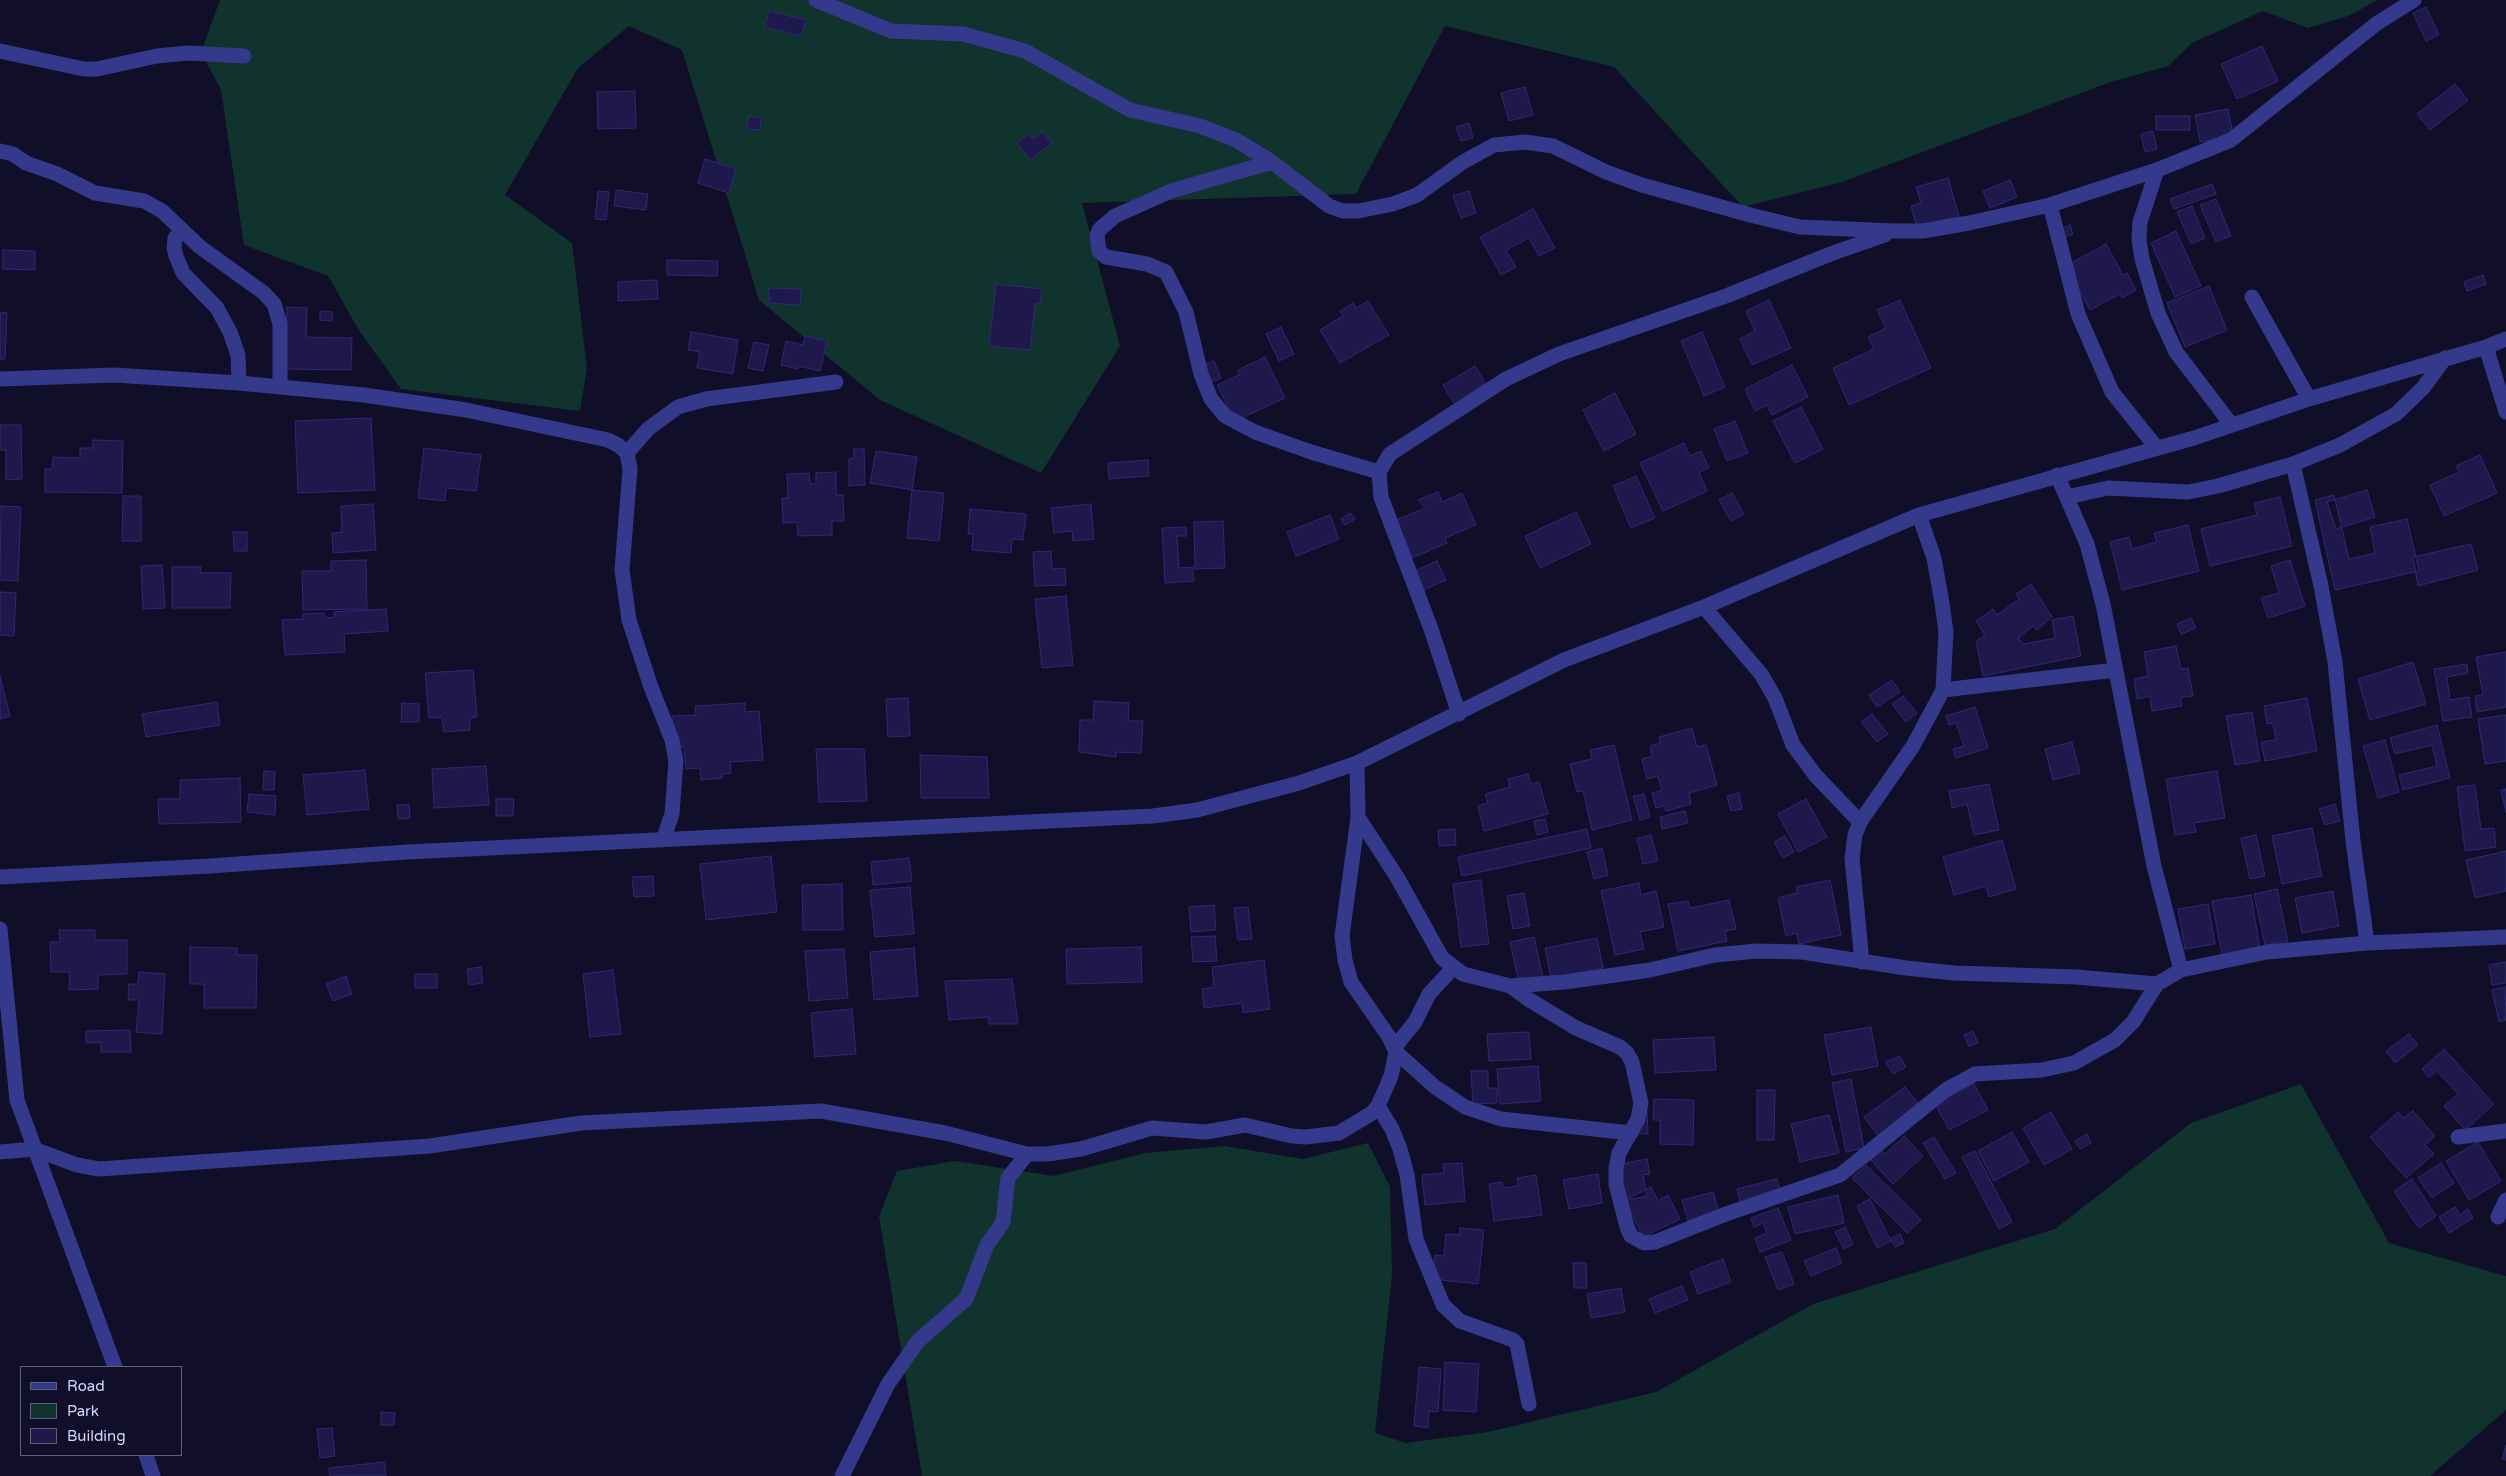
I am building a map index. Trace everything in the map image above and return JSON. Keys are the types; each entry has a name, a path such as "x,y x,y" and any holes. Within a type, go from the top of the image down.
{"street":[{"path":"816,0 891,31 963,34 1025,51 1130,110 1200,126 1236,140 1272,162 1329,206 1343,211 1358,211 1393,204 1417,195 1463,162 1494,145 1525,142 1553,146 1606,172 1642,185 1754,216 1800,226 1895,232 1923,231 1969,223 2050,205 2157,170 2231,140 2376,24 2414,0"},
{"path":"0,52 84,69 188,53 244,56"},
{"path":"0,151 13,154 26,163 58,174 94,193 144,201 162,211 200,247 264,292 274,304 280,324 280,387"},
{"path":"1272,162 1171,191 1115,216 1099,230 1098,245 1100,251 1106,257 1147,264 1166,272 1186,312 1202,374 1211,399 1225,416 1255,432 1310,452 1379,472"},
{"path":"2157,170 2140,222 2139,238 2142,259 2158,313 2176,352 2231,424"},
{"path":"2050,205 2078,314 2112,392 2156,447"},
{"path":"183,230 175,238 174,248 176,256 183,272 217,308 230,332 238,355 239,383"},
{"path":"1459,714 1431,629 1382,497 1379,472 1390,454 1506,379 1559,354 1726,296 1833,253 1895,232"},
{"path":"2252,296 2309,399"},
{"path":"0,877 210,866 407,852 1153,816 1197,810 1252,797 1357,763 1400,740 1459,714 1564,660 1704,607 1919,514 2194,438 2309,399 2486,347 2506,338"},
{"path":"2486,347 2506,412"},
{"path":"2067,497 2108,488 2188,492 2218,486 2293,464 2340,445 2396,414 2423,388 2445,358"},
{"path":"0,379 114,375 280,387 466,410 608,440 627,453 630,469 622,570 629,620 650,687 672,740 676,761 672,814 663,840"},
{"path":"627,453 648,429 678,407 706,399 836,382"},
{"path":"2293,464 2321,586 2335,662 2353,841 2368,943"},
{"path":"2057,475 2087,544 2103,604 2154,866 2181,970"},
{"path":"1862,962 1852,858 1855,835 1860,822 1913,746 1944,690 1946,663 1942,603 1934,558 1919,514"},
{"path":"1704,607 1761,674 1775,698 1793,746 1816,776 1860,822"},
{"path":"1944,690 2116,670"},
{"path":"1357,763 1358,817 1342,936 1344,960 1351,982 1395,1050 1435,1087 1458,1102 1501,1120 1630,1133"},
{"path":"1358,817 1397,878 1442,958 1454,968 1470,976 1510,986 1565,982 1650,970 1714,955 1757,950 1802,952 1862,962 1954,973 2076,977 2157,984"},
{"path":"0,929 12,1070 17,1100 34,1149 58,1206 93,1312 114,1366"},
{"path":"1510,986 1528,1000 1576,1028 1620,1047 1627,1053 1632,1062 1641,1103 1638,1120 1619,1153 1616,1168 1616,1184 1631,1236 1644,1243 1655,1242 1726,1214 1840,1175 1947,1089 1975,1074 2042,1070 2074,1063 2121,1034 2133,1022 2157,984 2181,970 2267,952 2368,943 2506,937"},
{"path":"0,1152 34,1149 77,1165 99,1169 430,1146 581,1123 821,1111 945,1133 1028,1154 1047,1154 1081,1149 1126,1134 1164,1127 1206,1132 1245,1125 1292,1136 1324,1136 1339,1132 1357,1123 1378,1106 1392,1076 1395,1050 1414,1022 1429,994 1454,968"},
{"path":"1378,1106 1392,1129 1400,1149 1407,1175 1416,1239 1443,1305 1460,1321 1517,1344 1529,1404"},
{"path":"2458,1137 2506,1131"},
{"path":"842,1476 888,1384 918,1341 966,1299 985,1251 1003,1222 1008,1178 1028,1154"},
{"path":"2498,1217 2506,1200"},
{"path":"146,1456 152,1476"}],"green space":[{"path":"220,0 2378,0 2348,16 2308,28 2263,11 2192,43 2168,66 2108,83 1842,182 1743,207 1614,67 1445,26 1356,194 1082,203 1120,346 1041,473 880,400 759,300 682,50 629,26 578,68 505,195 572,243 587,368 580,411 401,389 360,332 328,276 244,245 221,90 201,52"},
{"path":"2301,1084 2389,1243 2506,1276 2506,1410 2430,1476 922,1476 879,1216 897,1171 955,1161 1054,1176 1145,1153 1225,1146 1303,1159 1368,1143 1390,1187 1392,1275 1375,1433 1406,1443 1488,1432 1656,1392 1813,1304 2055,1229 2191,1123"}],"building":[{"path":"2426,7 2439,35 2426,41 2413,13"},
{"path":"769,11 806,20 801,36 765,27"},
{"path":"2262,46 2278,81 2237,99 2221,64"},
{"path":"2455,84 2468,100 2430,130 2417,114"},
{"path":"1525,87 1533,115 1509,121 1501,93"},
{"path":"635,91 636,128 598,129 597,92"},
{"path":"2228,109 2233,136 2200,142 2195,115"},
{"path":"749,116 761,118 760,130 747,129"},
{"path":"2156,116 2190,116 2190,130 2156,130"},
{"path":"1469,123 1473,138 1461,141 1456,127"},
{"path":"2153,131 2157,149 2145,152 2141,134"},
{"path":"1043,132 1052,143 1030,160 1017,143 1030,134 1033,139"},
{"path":"705,159 736,169 729,193 698,183"},
{"path":"1948,178 1959,216 1917,227 1911,206 1921,203 1916,187"},
{"path":"2010,180 2017,197 1990,208 1983,191"},
{"path":"2212,184 2216,194 2174,209 2170,199"},
{"path":"616,190 648,194 646,210 614,206"},
{"path":"598,191 609,192 606,220 595,219"},
{"path":"1469,191 1476,213 1461,218 1453,196"},
{"path":"2216,199 2231,236 2216,242 2200,205"},
{"path":"2192,206 2205,238 2191,244 2177,212"},
{"path":"1533,209 1555,248 1539,256 1529,238 1506,250 1516,267 1501,275 1480,237"},
{"path":"2070,225 2073,234 2061,238 2058,230"},
{"path":"2176,231 2201,286 2175,297 2151,243"},
{"path":"2106,244 2123,275 2127,273 2136,290 2122,298 2120,294 2090,310 2066,266"},
{"path":"3,250 35,251 35,270 3,269"},
{"path":"667,260 718,261 717,276 667,275"},
{"path":"2483,275 2486,284 2467,291 2464,282"},
{"path":"657,280 658,299 618,301 618,282"},
{"path":"996,284 1042,289 1040,303 1035,303 1030,350 989,346"},
{"path":"2209,286 2227,330 2185,347 2167,303"},
{"path":"769,288 801,289 800,305 769,303"},
{"path":"1769,300 1791,348 1752,365 1740,339 1755,331 1746,311"},
{"path":"1900,300 1931,368 1849,405 1833,368 1874,349 1868,337 1886,328 1877,310"},
{"path":"1368,301 1389,335 1340,363 1320,330 1343,316 1340,311 1353,303 1356,308"},
{"path":"287,307 307,308 306,337 352,338 351,370 285,369"},
{"path":"320,311 333,312 332,321 320,320"},
{"path":"0,312 7,313 5,359 0,359"},
{"path":"1281,327 1294,354 1279,361 1266,334"},
{"path":"691,332 738,340 733,374 697,368 700,352 688,350"},
{"path":"1702,332 1725,387 1704,396 1681,341"},
{"path":"805,336 827,341 820,371 798,366 798,369 781,365 786,341 803,345"},
{"path":"754,342 769,345 763,371 748,368"},
{"path":"1265,357 1285,398 1235,421 1217,385 1239,375 1238,370"},
{"path":"1214,361 1221,378 1212,382 1204,365"},
{"path":"1792,365 1808,397 1772,415 1767,405 1755,411 1745,389"},
{"path":"1475,366 1487,386 1455,405 1443,385"},
{"path":"1615,393 1636,434 1604,451 1583,410"},
{"path":"1801,407 1823,449 1795,463 1773,421"},
{"path":"371,418 375,490 298,493 295,421"},
{"path":"1735,421 1748,453 1727,461 1714,429"},
{"path":"0,425 21,425 22,479 6,480 6,450 0,450"},
{"path":"93,440 123,441 122,493 45,492 45,469 52,469 53,457 80,458 80,448 93,448"},
{"path":"1684,443 1690,456 1701,451 1709,468 1699,472 1707,491 1663,511 1640,463"},
{"path":"424,448 481,455 476,491 446,488 445,501 418,498"},
{"path":"854,449 864,449 865,485 849,486 849,459 854,458"},
{"path":"876,451 917,457 912,490 870,483"},
{"path":"2480,455 2497,493 2444,516 2430,485 2459,472 2456,466"},
{"path":"1148,460 1149,476 1109,479 1108,463"},
{"path":"836,472 836,495 843,495 844,521 832,521 832,535 798,536 797,522 783,523 782,498 788,498 787,474 809,473 810,484 816,483 816,473"},
{"path":"1636,476 1655,518 1631,528 1613,486"},
{"path":"912,490 944,493 939,541 907,538"},
{"path":"2367,490 2375,517 2336,529 2327,502"},
{"path":"1438,492 1442,502 1462,493 1476,525 1445,538 1447,543 1412,558 1396,520 1425,508 1418,500"},
{"path":"1732,493 1744,514 1731,521 1719,500"},
{"path":"2334,495 2349,559 2375,553 2370,527 2407,519 2419,571 2335,590 2315,500"},
{"path":"123,496 141,496 141,541 122,541"},
{"path":"2280,497 2292,546 2210,566 2201,529 2257,515 2254,503"},
{"path":"373,504 376,550 333,553 332,533 342,532 341,506"},
{"path":"1091,504 1094,539 1073,541 1072,531 1054,533 1051,508"},
{"path":"1,506 21,507 18,581 0,580"},
{"path":"970,509 1026,514 1023,540 1012,539 1011,553 972,550 973,534 968,534"},
{"path":"1576,512 1591,544 1540,568 1525,536"},
{"path":"1350,513 1355,519 1345,525 1341,519"},
{"path":"1330,515 1339,539 1296,556 1287,532"},
{"path":"1223,521 1225,568 1195,569 1194,522"},
{"path":"2188,525 2199,571 2122,590 2110,542 2129,537 2132,549 2157,542 2154,533"},
{"path":"1186,527 1187,536 1177,536 1179,568 1193,567 1194,581 1165,583 1162,528"},
{"path":"233,532 247,532 247,551 234,551"},
{"path":"2471,544 2478,570 2418,586 2413,557"},
{"path":"1051,551 1052,569 1065,568 1066,585 1035,586 1033,552"},
{"path":"366,560 367,609 303,610 302,571 331,571 331,561"},
{"path":"2290,560 2305,606 2268,618 2261,598 2279,593 2271,566"},
{"path":"1437,561 1446,580 1419,592 1410,573"},
{"path":"162,565 165,608 143,609 141,566"},
{"path":"172,567 201,567 200,573 231,573 230,608 172,608"},
{"path":"2031,584 2052,617 2037,630 2033,626 2018,638 2024,644 2055,638 2052,620 2073,616 2081,656 1983,676 1976,641 1985,635 1976,621 1993,609 1997,615 2019,599 2016,594"},
{"path":"0,592 16,593 14,636 0,635"},
{"path":"1066,596 1073,665 1042,668 1035,599"},
{"path":"386,609 388,631 344,634 345,652 285,655 282,620 303,619 302,614 324,613 325,618 335,617 334,612"},
{"path":"2191,618 2196,628 2181,634 2177,624"},
{"path":"2176,646 2181,669 2188,668 2193,696 2180,698 2182,706 2152,711 2150,696 2137,699 2134,679 2148,676 2144,652"},
{"path":"2506,652 2506,707 2477,712 2475,696 2483,695 2476,657"},
{"path":"2413,662 2426,704 2370,720 2358,679"},
{"path":"2467,664 2468,673 2447,677 2450,700 2469,697 2472,717 2443,721 2434,669"},
{"path":"473,670 477,717 470,718 470,730 444,732 442,717 429,718 425,673"},
{"path":"0,676 10,716 0,719"},
{"path":"1892,680 1900,692 1877,707 1869,695"},
{"path":"1903,696 1917,713 1906,722 1892,704"},
{"path":"908,698 910,736 888,737 886,699"},
{"path":"2307,698 2317,751 2265,761 2261,742 2276,740 2273,723 2267,724 2264,706"},
{"path":"1094,701 1129,703 1128,721 1143,721 1141,753 1116,752 1116,757 1079,752 1080,720 1093,720"},
{"path":"217,702 220,725 146,737 142,714"},
{"path":"402,703 419,704 419,722 401,722"},
{"path":"745,703 745,712 759,711 763,760 730,762 731,773 722,774 722,778 701,780 700,768 686,769 684,747 675,747 672,716 696,715 695,706"},
{"path":"1975,707 1988,748 1956,758 1953,749 1964,746 1956,723 1949,725 1946,716"},
{"path":"2252,712 2260,761 2235,765 2226,716"},
{"path":"1872,714 1888,734 1877,742 1861,722"},
{"path":"2506,715 2506,761 2485,764 2478,719"},
{"path":"2437,725 2450,778 2403,790 2399,775 2437,766 2432,745 2395,754 2390,738"},
{"path":"1692,728 1697,747 1706,745 1717,785 1689,793 1691,804 1666,811 1664,806 1656,808 1652,793 1662,790 1658,776 1647,779 1642,759 1652,756 1650,746 1660,743 1659,737"},
{"path":"2385,740 2399,792 2378,798 2363,746"},
{"path":"2072,742 2080,773 2053,780 2045,749"},
{"path":"1614,745 1632,820 1592,830 1583,791 1577,792 1570,764 1592,759 1590,750"},
{"path":"816,749 864,749 867,801 819,802"},
{"path":"920,755 987,757 989,798 921,798"},
{"path":"486,766 489,805 434,808 432,769"},
{"path":"365,770 369,809 307,815 303,775"},
{"path":"264,771 275,772 274,790 263,790"},
{"path":"2217,771 2225,818 2194,823 2196,832 2175,835 2166,779"},
{"path":"1528,774 1531,784 1539,782 1548,814 1484,831 1478,806 1488,803 1485,794 1510,787 1508,779"},
{"path":"240,778 241,822 159,824 158,799 180,799 180,780"},
{"path":"1989,784 1999,830 1974,835 1967,804 1952,808 1949,791"},
{"path":"2475,785 2481,829 2494,828 2496,847 2465,851 2457,787"},
{"path":"2506,789 2506,813 2501,790"},
{"path":"1739,793 1742,809 1731,811 1727,796"},
{"path":"249,794 276,796 275,815 247,812"},
{"path":"1644,794 1650,817 1640,820 1633,796"},
{"path":"496,799 514,799 513,816 496,816"},
{"path":"1806,799 1827,837 1798,852 1778,814"},
{"path":"2335,804 2340,821 2325,825 2319,809"},
{"path":"397,805 409,805 410,818 398,819"},
{"path":"1685,811 1688,823 1662,829 1660,817"},
{"path":"1545,819 1548,832 1537,835 1534,821"},
{"path":"2312,828 2322,876 2282,884 2272,836"},
{"path":"1455,829 1456,845 1439,846 1438,830"},
{"path":"1587,829 1591,848 1462,876 1458,857"},
{"path":"1651,835 1658,861 1643,864 1637,838"},
{"path":"2256,835 2265,876 2250,879 2241,838"},
{"path":"1785,836 1794,852 1783,858 1774,842"},
{"path":"2002,840 2016,889 1989,897 1986,886 1954,895 1943,857"},
{"path":"1602,848 1608,875 1594,879 1587,852"},
{"path":"2506,851 2506,891 2475,898 2466,860"},
{"path":"771,856 777,912 706,920 700,864"},
{"path":"909,858 912,881 873,885 871,862"},
{"path":"653,876 654,896 634,897 632,877"},
{"path":"1481,880 1489,944 1461,947 1453,884"},
{"path":"1830,880 1841,935 1799,944 1797,933 1786,936 1778,898 1797,893 1796,887"},
{"path":"1639,883 1641,895 1656,891 1664,927 1640,932 1644,949 1615,955 1601,891"},
{"path":"842,884 843,930 803,930 802,885"},
{"path":"910,887 914,934 875,937 870,890"},
{"path":"2277,889 2288,941 2265,945 2254,894"},
{"path":"2333,891 2339,926 2302,933 2295,898"},
{"path":"1524,893 1530,926 1513,929 1507,896"},
{"path":"2251,895 2260,949 2222,955 2212,901"},
{"path":"1729,900 1736,929 1725,931 1727,941 1678,951 1668,904 1688,901 1690,908"},
{"path":"2208,904 2215,944 2185,949 2178,909"},
{"path":"1214,905 1216,930 1191,932 1189,907"},
{"path":"1248,907 1252,939 1238,940 1234,908"},
{"path":"59,930 95,930 95,940 127,940 127,974 98,975 98,989 69,990 70,972 51,972 50,942 60,942"},
{"path":"1215,936 1217,961 1193,962 1191,937"},
{"path":"1534,937 1543,978 1519,983 1510,942"},
{"path":"1597,938 1603,968 1551,978 1545,948"},
{"path":"190,947 237,948 237,955 257,955 256,1008 204,1008 204,984 190,984"},
{"path":"1141,947 1142,982 1067,984 1066,949"},
{"path":"914,948 918,996 874,1000 870,952"},
{"path":"844,949 848,998 809,1001 805,951"},
{"path":"1264,960 1270,1009 1243,1013 1242,1003 1204,1008 1202,989 1214,987 1212,967"},
{"path":"2506,962 2506,983 2492,985 2489,965"},
{"path":"481,967 483,983 469,985 467,969"},
{"path":"613,970 621,1034 590,1037 583,974"},
{"path":"139,972 165,974 162,1034 136,1032 139,1000 128,1000 129,984 138,984"},
{"path":"415,974 437,974 437,988 415,988"},
{"path":"346,976 352,994 333,1001 326,984"},
{"path":"1012,979 1018,1024 989,1024 989,1017 949,1020 945,981"},
{"path":"2505,987 2506,1020 2499,1022 2492,990"},
{"path":"852,1009 856,1054 815,1057 811,1013"},
{"path":"1871,1027 1878,1066 1832,1075 1824,1035"},
{"path":"130,1030 131,1052 101,1052 100,1042 86,1043 86,1031"},
{"path":"1973,1031 1978,1043 1969,1046 1964,1035"},
{"path":"1529,1032 1531,1059 1489,1061 1487,1034"},
{"path":"2409,1034 2418,1045 2395,1063 2386,1051"},
{"path":"1714,1037 1716,1070 1655,1073 1653,1040"},
{"path":"2444,1049 2494,1104 2465,1130 2444,1106 2458,1094 2437,1071 2429,1077 2422,1069"},
{"path":"1900,1056 1906,1067 1893,1074 1886,1062"},
{"path":"1538,1066 1541,1101 1500,1104 1497,1069"},
{"path":"1471,1071 1488,1071 1488,1088 1497,1088 1497,1103 1473,1104"},
{"path":"1851,1079 1864,1148 1846,1152 1832,1083"},
{"path":"1974,1084 1988,1110 1949,1130 1935,1104"},
{"path":"1905,1087 1920,1106 1878,1136 1864,1117"},
{"path":"1757,1090 1775,1090 1774,1140 1757,1140"},
{"path":"1654,1099 1694,1100 1693,1145 1660,1144 1660,1120 1653,1120"},
{"path":"2413,1111 2435,1136 2425,1145 2434,1154 2406,1178 2370,1137 2398,1112 2404,1118"},
{"path":"1634,1112 1647,1112 1648,1134 1634,1134"},
{"path":"2051,1112 2072,1149 2044,1165 2023,1128"},
{"path":"1829,1115 1839,1153 1800,1162 1791,1124"},
{"path":"2012,1132 2029,1162 1994,1181 1978,1151"},
{"path":"2087,1134 2091,1143 2080,1149 2075,1141"},
{"path":"1904,1136 1923,1156 1893,1184 1869,1158 1879,1148 1885,1154"},
{"path":"1934,1137 1956,1173 1945,1179 1923,1143"},
{"path":"2478,1142 2501,1181 2469,1200 2446,1161"},
{"path":"1975,1151 2012,1222 1999,1229 1962,1157"},
{"path":"1647,1159 1650,1174 1643,1175 1647,1196 1623,1201 1616,1165"},
{"path":"1462,1163 1465,1201 1425,1205 1422,1175 1444,1173 1443,1164"},
{"path":"2441,1163 2454,1183 2432,1198 2418,1178"},
{"path":"1866,1165 1921,1220 1907,1233 1852,1178"},
{"path":"1598,1174 1602,1203 1569,1209 1563,1180"},
{"path":"1536,1175 1542,1215 1494,1221 1489,1184 1502,1182 1503,1188 1518,1186 1517,1178"},
{"path":"1777,1179 1780,1192 1740,1202 1737,1189"},
{"path":"2412,1179 2436,1216 2419,1228 2394,1191"},
{"path":"1651,1187 1658,1201 1668,1195 1680,1219 1643,1237 1625,1200"},
{"path":"1713,1192 1719,1212 1688,1221 1682,1200"},
{"path":"1838,1195 1844,1223 1795,1234 1788,1207"},
{"path":"1870,1199 1891,1241 1877,1248 1857,1206"},
{"path":"2455,1207 2460,1215 2468,1209 2473,1218 2449,1233 2439,1217"},
{"path":"1778,1208 1791,1240 1760,1252 1755,1238 1767,1233 1763,1223 1754,1227 1751,1218"},
{"path":"1845,1227 1853,1244 1844,1249 1835,1232"},
{"path":"1460,1228 1484,1230 1478,1284 1432,1279 1435,1255 1444,1256 1446,1234 1460,1235"},
{"path":"1900,1234 1904,1243 1895,1247 1891,1238"},
{"path":"1836,1248 1842,1263 1811,1276 1804,1261"},
{"path":"1782,1252 1794,1284 1778,1290 1765,1257"},
{"path":"1723,1259 1731,1282 1698,1294 1690,1272"},
{"path":"1573,1263 1586,1263 1587,1288 1574,1288"},
{"path":"1682,1286 1688,1300 1655,1313 1649,1299"},
{"path":"1621,1288 1625,1312 1591,1318 1587,1294"},
{"path":"1445,1362 1479,1364 1476,1412 1443,1410"},
{"path":"1419,1367 1441,1369 1438,1412 1429,1411 1428,1428 1414,1426"},
{"path":"381,1412 395,1413 394,1425 381,1425"},
{"path":"332,1428 335,1456 320,1458 317,1429"},
{"path":"2506,1445 2506,1460 2502,1459"},
{"path":"384,1462 386,1476 330,1476 329,1468"}]}
